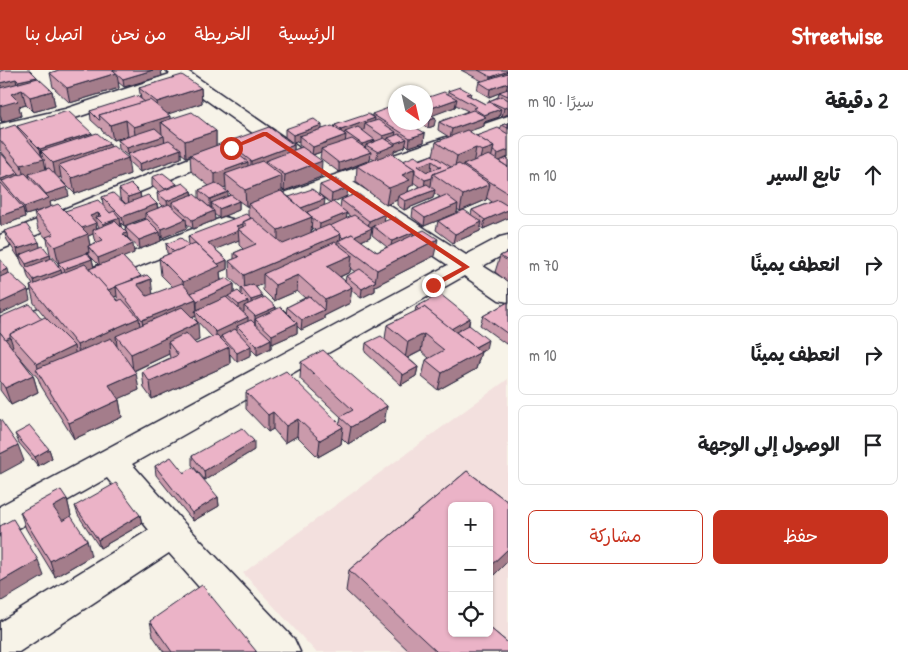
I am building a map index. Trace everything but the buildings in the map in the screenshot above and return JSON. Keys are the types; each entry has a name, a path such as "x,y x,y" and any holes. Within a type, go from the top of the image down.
{"street":[{"path":"0,142 71,113 184,72 265,134 508,294"},
{"path":"0,130 71,113"},
{"path":"0,312 336,181 508,122"},
{"path":"0,244 265,134"},
{"path":"0,522 467,267 508,242"},
{"path":"110,461 172,533 281,652"},
{"path":"0,643 172,533"}],"shaded area":[{"path":"508,379 508,652 316,652 243,573"}],"route":[{"path":"231,148 265,134 467,267 433,285"}]}
